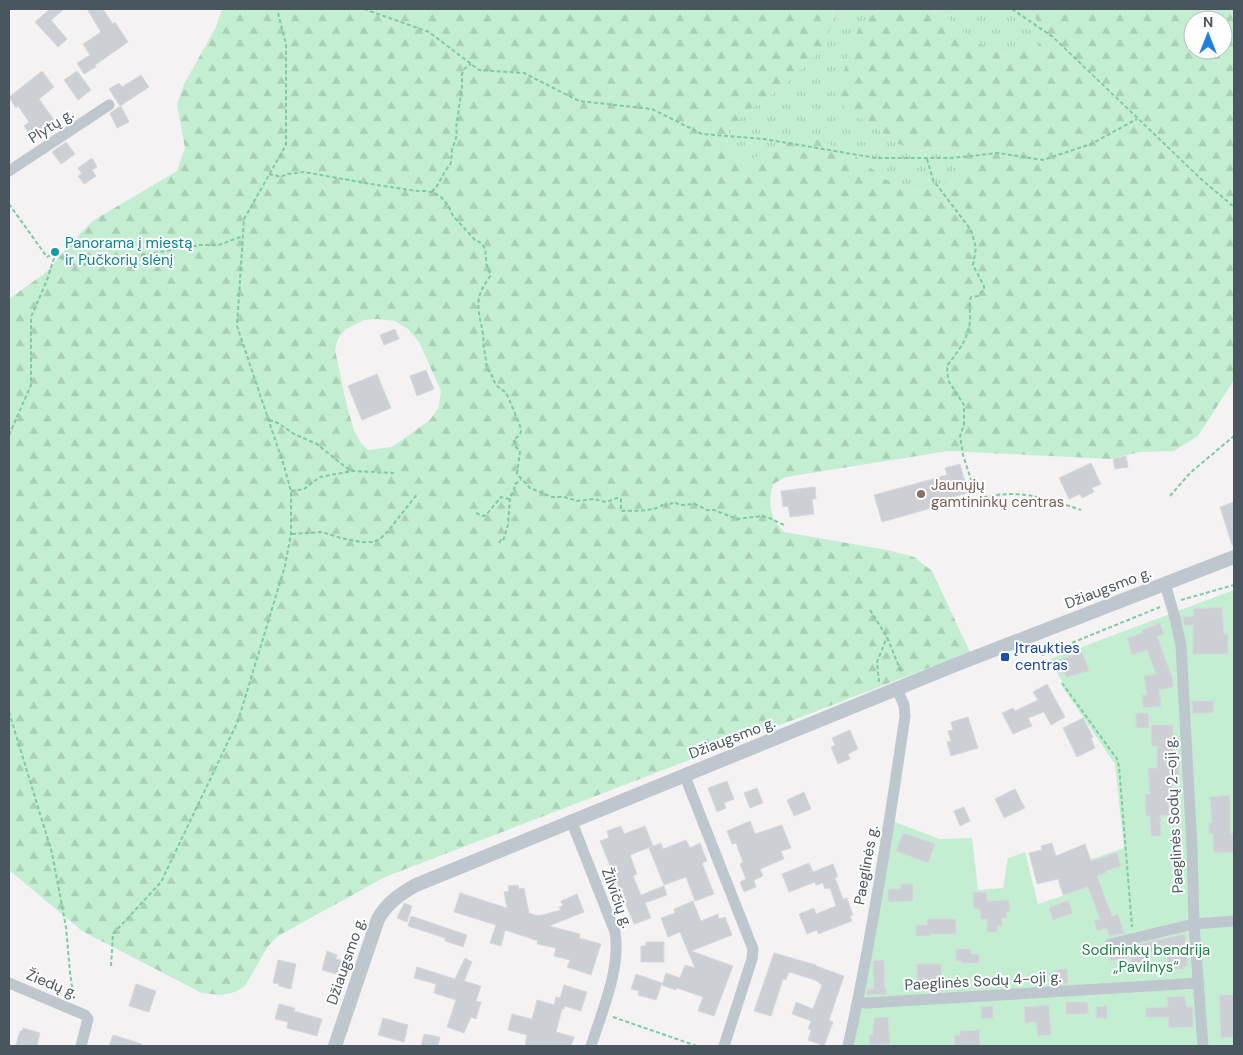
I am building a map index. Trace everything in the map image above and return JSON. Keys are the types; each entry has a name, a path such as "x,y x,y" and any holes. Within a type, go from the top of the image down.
{"street":[{"name":"Plytų g.","path":"9,171 109,105"},
{"name":"Džiaugsmo g.","path":"334,1046 372,931 384,908 416,884 903,686 1234,557"},
{"name":"Paeglinės Sodų 2-oji g.","path":"1165,584 1181,646 1192,847 1194,924 1200,983 1203,1046"},
{"name":"Paeglinės g.","path":"848,1046 858,1002 891,809 905,716 903,686"},
{"path":"684,774 753,949 752,959 724,1046"},
{"name":"Žilvičių g.","path":"571,820 616,937 616,956 613,973 590,1046"},
{"path":"1110,944 1194,924 1234,921"},
{"name":"Žiedų g.","path":"9,983 85,1015 88,1019 82,1044"},
{"name":"Paeglinės Sodų 4-oji g.","path":"858,1002 1200,983"}],"path":[{"path":"111,966 114,934 161,882 238,721 285,566 291,534 291,491 237,326 244,219 286,146 286,44 277,9"},
{"path":"364,9 429,32 479,70 524,73 579,101 652,109 702,134 764,138 876,158 952,158 998,153 1044,160 1091,144 1138,119"},
{"path":"1012,9 1053,37 1201,179 1234,208"},
{"path":"432,192 451,163 452,150 457,135 456,128 462,74 466,67 471,64"},
{"path":"927,158 933,180 970,230 976,248 973,265 984,286 984,289 978,296 971,297 969,301 970,321 964,343 947,366 948,380 964,405 964,425 960,436 963,455 975,492"},
{"path":"269,174 281,177 287,174 304,172 377,185 432,192 441,197 448,205 453,216 475,240 481,243 485,249 491,275 482,287 478,302 487,360 486,368 493,374 496,385 510,399 515,418 521,429 520,434 514,440 515,446 520,451 517,474 530,488 552,497 564,497 577,501 594,499 606,502 617,498 621,499 621,511 639,511 662,506 665,503 666,506 674,502 680,505 695,504 737,520 761,516 784,525"},
{"path":"9,204 46,257 56,252"},
{"path":"56,252 68,264 82,265 201,245 219,245 242,236"},
{"path":"9,435 31,386 31,317 47,280 56,252"},
{"path":"268,420 278,423 294,434 317,444 344,466 354,471"},
{"path":"1170,496 1190,473 1234,436"},
{"path":"291,491 304,489 320,477 354,471 394,473"},
{"path":"499,543 501,540 504,540 507,530 510,497 514,491 515,484 521,480"},
{"path":"291,534 322,532 341,538 372,542 380,539 388,531 418,493"},
{"path":"977,499 992,495 1023,494 1081,510"},
{"path":"476,513 483,516 486,515 501,497 507,499 510,497"},
{"path":"1042,655 1171,603 1234,585"},
{"path":"870,610 887,637 903,686"},
{"path":"882,695 877,662 887,637"},
{"path":"1062,683 1117,759 1119,766 1132,939"},
{"path":"9,712 52,853 66,927 70,973 77,1011"},
{"path":"601,1013 697,1046"}],"green space":[{"path":"222,9 833,9 832,25 819,52 783,87 747,111 729,130 727,148 742,164 789,142 820,140 855,156 887,180 914,191 950,182 963,169 961,155 945,147 917,151 891,141 874,125 847,112 836,94 860,24 880,9 928,9 943,14 972,40 1005,55 1037,47 1045,34 1032,13 1026,9 1234,9 1234,380 1198,436 1174,451 1140,452 1110,459 948,451 786,477 773,484 770,498 771,510 775,521 784,532 887,550 914,557 932,571 970,652 385,877 278,936 268,946 245,986 235,992 221,995 202,993 82,931 9,870 9,299 48,271 67,247 94,220 177,171 185,148 177,105 184,84 216,27","holes":["364,320 395,321 408,329 419,342 441,391 439,407 430,420 392,447 368,450 354,431 335,350 338,338 346,329"]},
{"path":"833,9 880,9 860,24 847,112 874,125 891,141 917,151 945,147 961,155 963,169 950,182 914,191 887,180 855,156 789,142 742,164 727,148 729,130 747,111 783,87 832,25"},
{"path":"928,9 1026,9 1032,13 1045,34 1037,47 1005,55 972,40 943,14"},
{"name":"Sodininkų bendrija „Pavilnys“","path":"1234,590 1234,1046 844,1046 852,1011 884,818 940,839 972,838 978,890 1003,888 1008,858 1025,852 1038,904 1098,884 1089,860 1124,848 1115,764 1062,686 1064,685 1050,659"}],"building":[{"path":"50,9 64,9 51,20 67,39 58,47 35,22"},
{"path":"87,9 103,9 113,24 115,22 128,42 84,74 77,63 90,55 83,44 101,32"},
{"path":"42,71 54,87 39,99 54,120 31,136 24,126 29,122 9,97"},
{"path":"77,71 91,90 78,100 64,80"},
{"path":"141,75 149,87 120,106 109,89 119,83 122,87"},
{"path":"121,106 129,122 117,128 110,113"},
{"path":"66,142 75,154 61,164 52,152"},
{"path":"92,158 97,167 92,170 96,176 84,184 78,176 82,174 78,168"},
{"path":"395,329 399,339 384,345 380,335"},
{"path":"426,370 434,389 417,396 410,376"},
{"path":"377,374 391,408 362,420 348,386"},
{"path":"1126,456 1128,467 1115,469 1113,459"},
{"path":"1091,463 1101,484 1092,488 1094,492 1082,498 1080,494 1069,499 1059,478"},
{"name":"Jaunųjų gamtininkų centras","path":"960,464 968,493 952,497 953,502 882,522 874,495 947,475 945,468"},
{"path":"815,487 816,499 812,499 814,514 790,517 788,506 783,507 781,491"},
{"path":"1234,502 1234,545 1232,545 1220,507"},
{"path":"1222,607 1224,634 1228,634 1228,654 1193,654 1193,625 1184,626 1183,617 1194,616 1193,609"},
{"path":"1160,623 1164,634 1157,636 1173,680 1173,687 1159,690 1161,706 1143,708 1142,695 1147,695 1144,676 1156,674 1147,650 1132,655 1127,638 1143,633 1142,630"},
{"path":"1082,652 1089,671 1066,677 1060,660"},
{"path":"1047,684 1065,717 1051,725 1044,712 1028,718 1032,726 1013,734 1002,713 1013,708 1015,711 1038,700 1033,692"},
{"path":"1192,701 1214,701 1213,713 1192,713"},
{"path":"1136,713 1148,713 1149,728 1136,728"},
{"path":"968,717 978,748 951,756 947,742 951,741 948,731 953,730 951,722"},
{"path":"1083,718 1093,737 1091,738 1095,748 1077,757 1063,728"},
{"path":"1151,725 1173,725 1173,735 1176,735 1176,744 1173,744 1173,767 1179,767 1179,777 1172,778 1173,805 1169,805 1169,815 1160,816 1161,836 1151,836 1150,816 1146,816 1145,794 1150,794 1148,768 1157,768 1157,746 1152,746"},
{"path":"850,730 858,749 848,754 850,759 838,764 831,747 835,745 832,738"},
{"path":"727,781 734,799 724,803 726,808 717,812 708,788"},
{"path":"757,788 763,803 750,808 744,793"},
{"path":"1015,789 1025,808 1004,818 995,799"},
{"path":"804,792 811,809 794,816 787,800"},
{"path":"1230,795 1230,834 1234,833 1234,852 1214,853 1213,834 1209,834 1209,823 1212,823 1210,797"},
{"path":"964,807 970,821 960,826 954,811"},
{"path":"750,821 755,834 782,825 791,848 781,851 784,859 760,869 763,876 754,880 756,887 744,892 740,882 746,879 740,864 743,862 736,843 732,844 727,831"},
{"path":"621,826 624,834 645,826 653,846 630,855 637,874 633,876 641,895 664,886 667,895 645,903 651,918 634,924 600,841 609,838 607,831"},
{"path":"903,833 935,844 928,863 896,851"},
{"path":"686,840 690,848 700,843 707,861 702,863 714,894 695,901 686,877 664,885 649,848 661,843 663,849"},
{"path":"1052,843 1056,856 1085,844 1091,861 1117,853 1121,866 1097,876 1112,916 1118,914 1124,933 1109,936 1107,928 1097,931 1094,921 1100,919 1088,887 1063,895 1058,879 1037,884 1029,853 1042,850 1041,846"},
{"path":"809,863 813,872 833,864 838,877 835,878 843,899 847,898 853,915 850,916 852,921 818,934 817,930 807,934 799,914 814,908 816,914 836,906 830,888 825,889 823,883 816,885 815,882 789,892 782,874"},
{"path":"901,884 913,884 913,901 888,902 888,889 901,889"},
{"path":"518,885 519,889 524,888 529,913 538,916 561,910 559,907 563,906 561,901 577,894 584,912 549,926 580,934 579,938 601,944 591,975 567,967 570,960 554,956 556,948 537,944 538,941 505,930 501,946 490,943 496,925 454,912 460,893 507,908 504,892 509,891 508,886"},
{"path":"973,892 986,892 987,901 1009,900 1010,912 1006,912 1007,918 1002,918 1002,926 997,926 997,932 987,932 987,919 981,919 980,909 974,909"},
{"path":"1068,900 1073,913 1053,920 1049,908"},
{"path":"693,901 701,921 718,914 719,919 725,917 732,935 691,951 733,966 714,1016 698,1011 703,997 662,985 666,973 680,978 685,965 695,968 680,932 668,937 661,918 675,913 674,909"},
{"path":"404,903 412,906 407,922 397,918"},
{"path":"411,916 467,935 463,947 445,941 445,938 408,926"},
{"path":"927,919 956,919 956,934 916,936 916,925 927,925"},
{"path":"1185,934 1188,967 1182,967 1183,969 1168,969 1166,948 1145,954 1148,969 1133,972 1130,957 1110,961 1108,951"},
{"path":"646,942 664,942 664,962 641,962 641,946 646,946"},
{"path":"956,949 971,949 971,954 979,954 979,963 956,961"},
{"path":"327,951 337,955 336,959 345,961 340,975 322,970"},
{"path":"774,953 816,965 844,976 829,1020 833,1022 824,1046 808,1040 811,1030 808,1029 811,1021 792,1014 796,1002 813,1009 822,985 815,980 789,972 786,980 783,979 771,1016 754,1011"},
{"path":"465,958 472,962 464,981 481,986 476,1001 481,1002 476,1019 471,1017 464,1033 447,1027 456,1000 434,993 436,984 414,978 417,967 455,979"},
{"path":"278,960 296,964 291,989 273,983"},
{"path":"884,960 885,989 887,989 887,994 867,995 867,989 874,989 873,961"},
{"path":"917,964 941,964 942,988 917,988"},
{"path":"1067,969 1068,983 1056,984 1055,970"},
{"path":"636,974 662,983 656,1000 638,995 639,991 631,989"},
{"path":"136,984 156,991 149,1012 129,1006"},
{"path":"564,985 587,992 581,1011 565,1006 562,1009 556,1032 574,1037 571,1046 525,1046 527,1035 508,1030 512,1014 532,1019 537,1000 554,1005 556,997 560,998"},
{"path":"1219,995 1234,995 1234,1037 1221,1038"},
{"path":"1185,996 1186,1007 1193,1007 1193,1027 1169,1028 1168,1017 1146,1017 1146,1008 1168,1007 1167,997"},
{"path":"1066,1002 1088,1002 1088,1014 1066,1014"},
{"path":"279,1004 295,1008 294,1011 322,1019 317,1036 287,1028 288,1022 275,1019"},
{"path":"1049,1005 1051,1035 1038,1036 1036,1022 1025,1023 1024,1007"},
{"path":"993,1006 993,1018 982,1019 981,1007"},
{"path":"1107,1006 1107,1018 1096,1018 1096,1007"},
{"path":"888,1017 890,1044 870,1045 869,1035 873,1035 874,1018"},
{"path":"383,1018 408,1025 404,1042 378,1035"},
{"path":"23,1028 40,1033 37,1046 16,1045 20,1031"},
{"path":"979,1030 980,1046 955,1046 954,1035 960,1035 960,1031"},
{"path":"424,1034 440,1037 438,1046 421,1046"},
{"path":"113,1035 142,1044 141,1046 109,1046"}],"place":[{"name":"Panorama į miestą ir Pučkorių slėnį","path":"55,252"},
{"name":"Jaunųjų gamtininkų centras","path":"921,494"},
{"name":"Įtraukties centras","path":"1005,657"}]}
